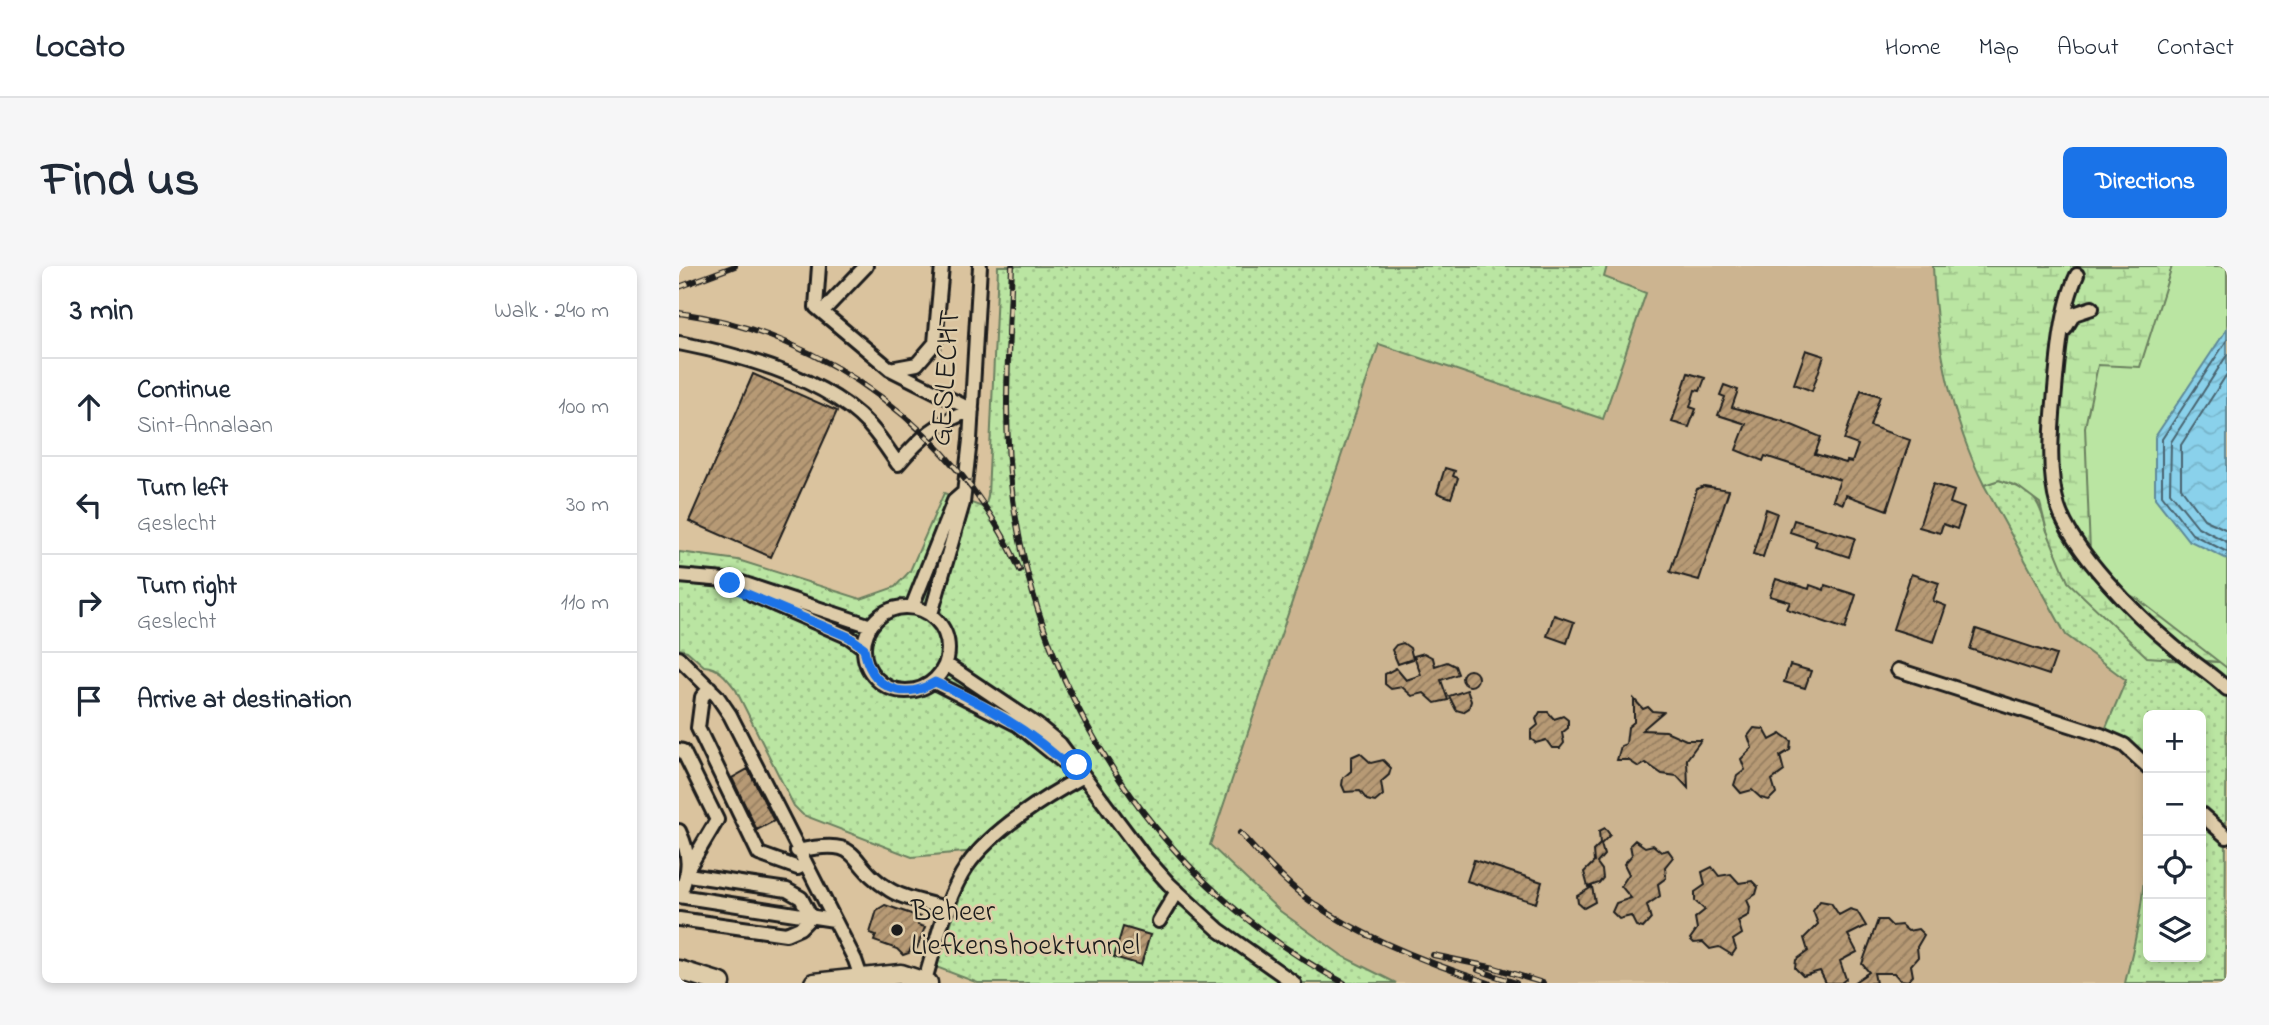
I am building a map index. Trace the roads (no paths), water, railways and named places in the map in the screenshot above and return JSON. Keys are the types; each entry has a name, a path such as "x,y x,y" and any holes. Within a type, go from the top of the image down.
{"highway":[{"path":"679,970 721,983"},
{"path":"814,983 862,981 901,974 926,983"}],"street":[{"path":"818,266 816,307 890,369 972,410"},
{"path":"822,312 866,266"},
{"path":"890,369 917,364 935,343 942,266"},
{"name":"GESLECHT","path":"931,614 963,503 981,266"},
{"path":"2077,275 2071,287 2052,422 2058,508 2067,526 2111,585 2159,634 2227,689"},
{"path":"2064,332 2074,314 2092,308"},
{"path":"679,343 766,365 816,388 848,407 869,425 898,464 918,440 944,420 972,410"},
{"name":"GESLECHT","path":"912,607 954,501 962,494"},
{"path":"679,576 730,583 736,581 870,626"},
{"path":"730,583 733,588 849,637 864,648"},
{"path":"912,607 931,614 947,636 946,664 935,682 909,692 882,685 869,668 864,648 870,626 888,610 912,607"},
{"path":"679,658 710,688 730,715 862,981"},
{"path":"946,664 1037,725 1060,744 1143,855 1177,891 1219,930 1294,983"},
{"path":"1898,670 2101,735 2124,746 2143,763"},
{"path":"935,682 968,696 1018,725 1072,770 1081,774"},
{"path":"710,688 702,697 698,728 759,854 798,868 804,864"},
{"path":"679,750 683,751 717,820 689,871 679,896 834,920"},
{"path":"926,983 965,868 981,847 1013,821 1081,774"},
{"path":"2206,818 2227,837"},
{"path":"679,831 687,848 689,871"},
{"path":"797,850 832,844 846,849 891,891 949,909"},
{"path":"689,871 787,890 801,898 811,917"},
{"path":"1159,921 1177,891"},
{"path":"679,919 786,934 800,928 811,917"}],"water":[{"path":"2227,329 2227,559 2188,540 2155,498 2155,437"}],"railway":[{"path":"679,287 735,266"},
{"path":"1012,266 1007,412 1013,499 1028,574 1051,646 1082,715 1121,781 1167,841 1220,896 1279,943 1344,983"},
{"path":"679,313 734,324 786,342 836,367 882,398 924,434 962,475 994,521 1020,570"},
{"path":"1240,833 1293,888 1333,916 1398,949 1489,983"},
{"path":"1433,955 1495,968 1543,983"},
{"path":"1478,970 1516,983"}],"place":[{"name":"Beheer Liefkenshoektunnel","path":"897,930"}]}
